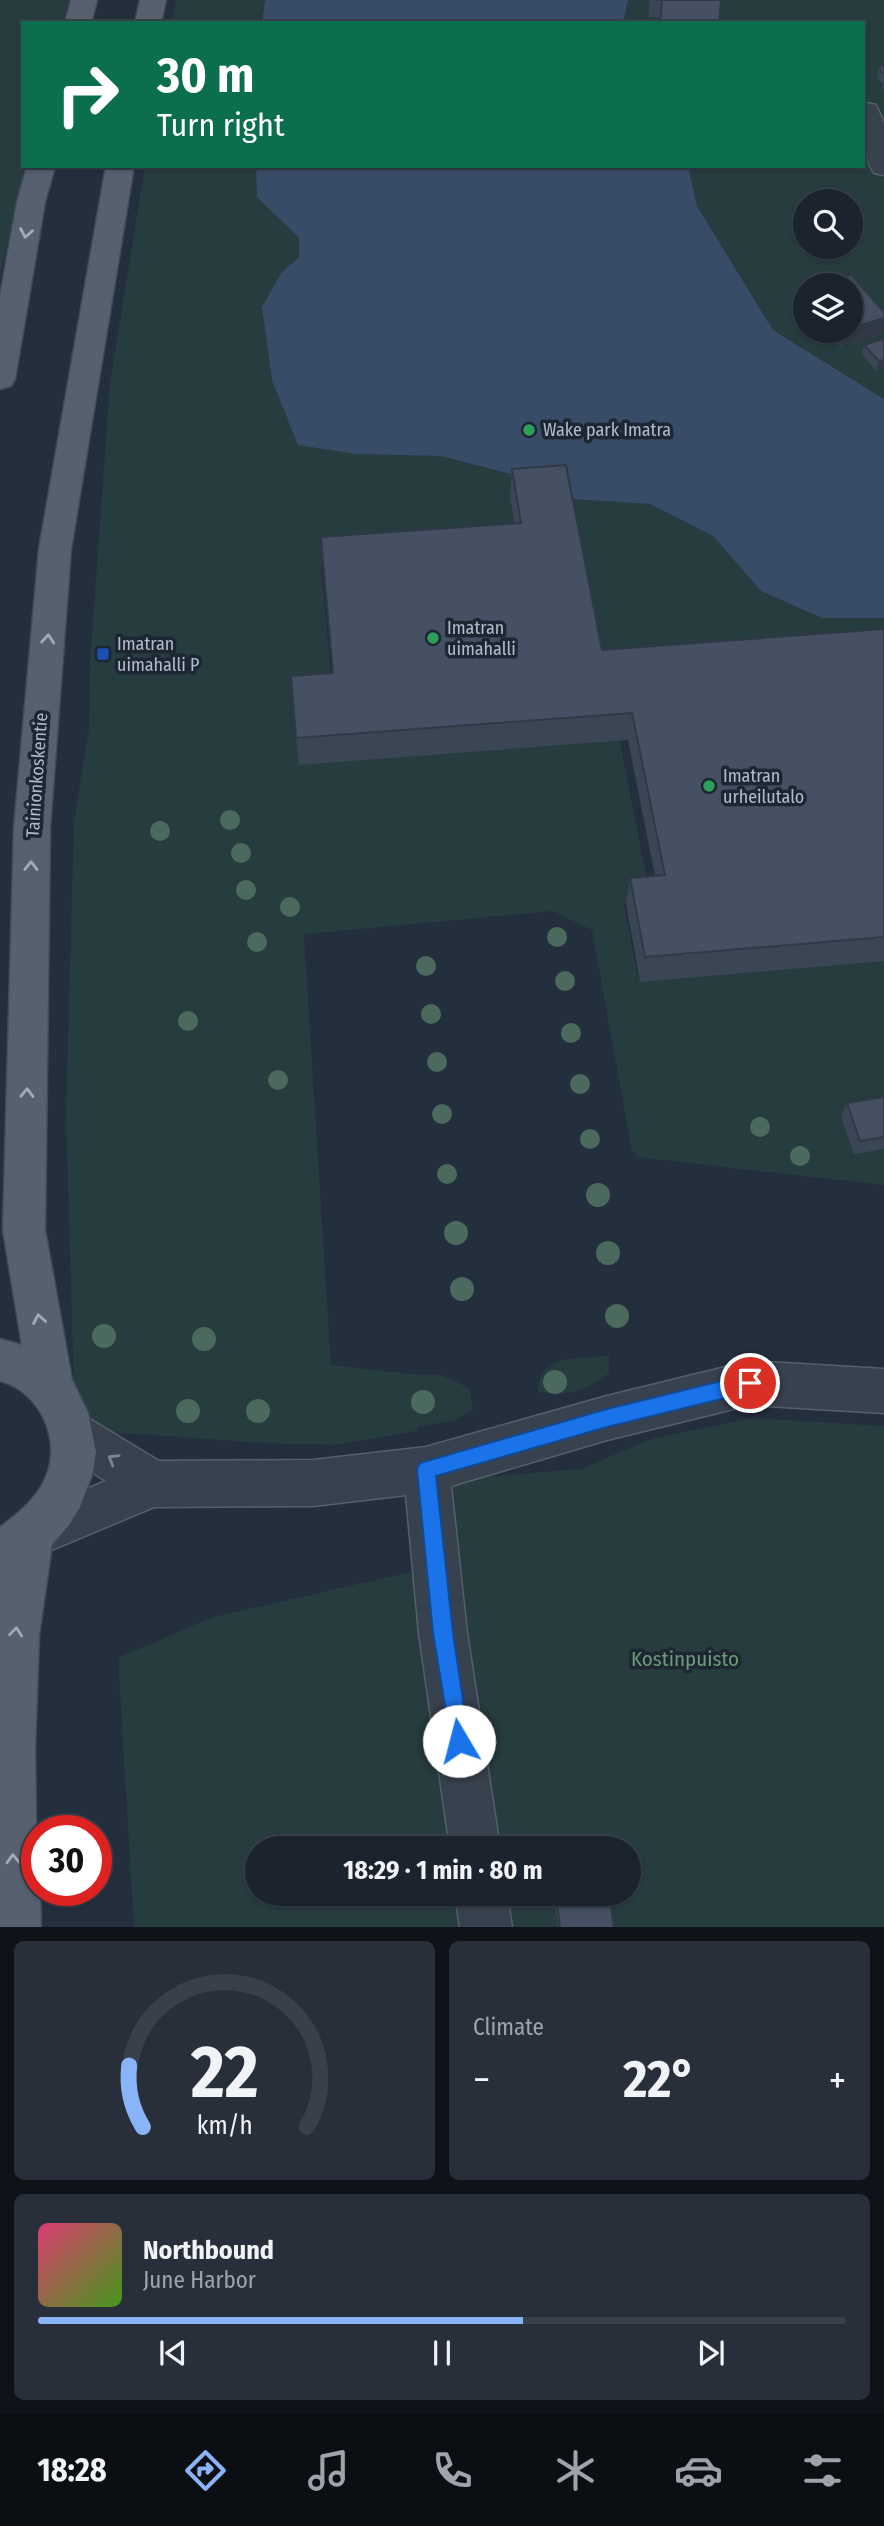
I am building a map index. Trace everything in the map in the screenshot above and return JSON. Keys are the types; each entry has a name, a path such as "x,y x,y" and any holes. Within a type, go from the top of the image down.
{"main road":[{"path":"79,21 85,0"},
{"path":"148,21 153,0"},
{"path":"0,379 31,202 40,168"},
{"name":"Tainionkoskentie","path":"51,1386 24,1230 32,828 55,549 120,168"},
{"path":"0,1360 25,1367 51,1386 66,1410 72,1434 71,1473 55,1507 15,1545 15,1635 10,1749 15,1927"}],"street":[{"path":"867,111 884,167"},
{"path":"15,1545 154,1484 313,1483 426,1469 607,1418 750,1383 884,1391"},
{"path":"72,1434 154,1484"},
{"path":"426,1469 443,1633 473,1836"},
{"path":"483,1906 486,1927"}],"green space":[{"path":"0,0 69,0 64,21 21,21 21,168 25,168 0,278"},
{"path":"176,0 265,0 262,21 171,21"},
{"path":"628,0 884,0 884,399 794,343 863,343 863,273 793,273 793,342 773,330 697,206 688,168 865,168 865,21 623,21"},
{"path":"145,168 256,168 257,197 299,238 299,257 282,272 356,454 440,456 515,475 574,498 650,504 713,536 761,591 822,618 884,618 884,654 595,675 571,548 321,566 333,698 619,736 651,901 624,904 638,978 884,958 884,1185 637,1157 636,1152 632,1151 592,930 553,911 306,934 304,937 331,1365 441,1376 470,1390 473,1409 454,1421 336,1445 263,1443 79,1430 75,1424 66,1114 74,823 89,728 90,665 110,383"},
{"path":"609,1356 609,1373 592,1385 568,1393 538,1392 540,1379 545,1370 553,1364 573,1358"},
{"name":"Kostinpuisto","path":"753,1418 884,1426 884,1927 134,1927 118,1658 213,1617 459,1561 447,1480 580,1469 654,1438"}],"water":[{"path":"265,0 628,0 623,21 262,21"},
{"path":"256,168 688,168 697,206 773,330 884,399 884,618 822,618 761,591 713,536 650,504 574,499 515,475 440,456 356,454 298,445 272,380 262,307 282,272 299,257 299,238 257,197"}],"building":[{"path":"662,0 721,0 719,21 660,21"},
{"path":"863,288 884,312 884,318 863,324"},
{"path":"884,339 884,360 879,361 864,345"},
{"path":"566,465 602,650 884,629 884,937 645,957 630,878 665,875 632,713 296,738 291,676 333,673 321,537 521,523 512,469"},
{"path":"884,1097 884,1137 860,1141 847,1103"},
{"path":"557,1906 611,1906 614,1927 560,1927"}],"place":[{"name":"Wake park Imatra","path":"529,430"},
{"name":"Imatran uimahalli","path":"433,638"},
{"name":"Imatran uimahalli P","path":"103,654"},
{"name":"Imatran urheilutalo","path":"709,786"}],"route":[{"path":"459,1741 443,1633 426,1469 499,1451 607,1418 750,1383"}]}
